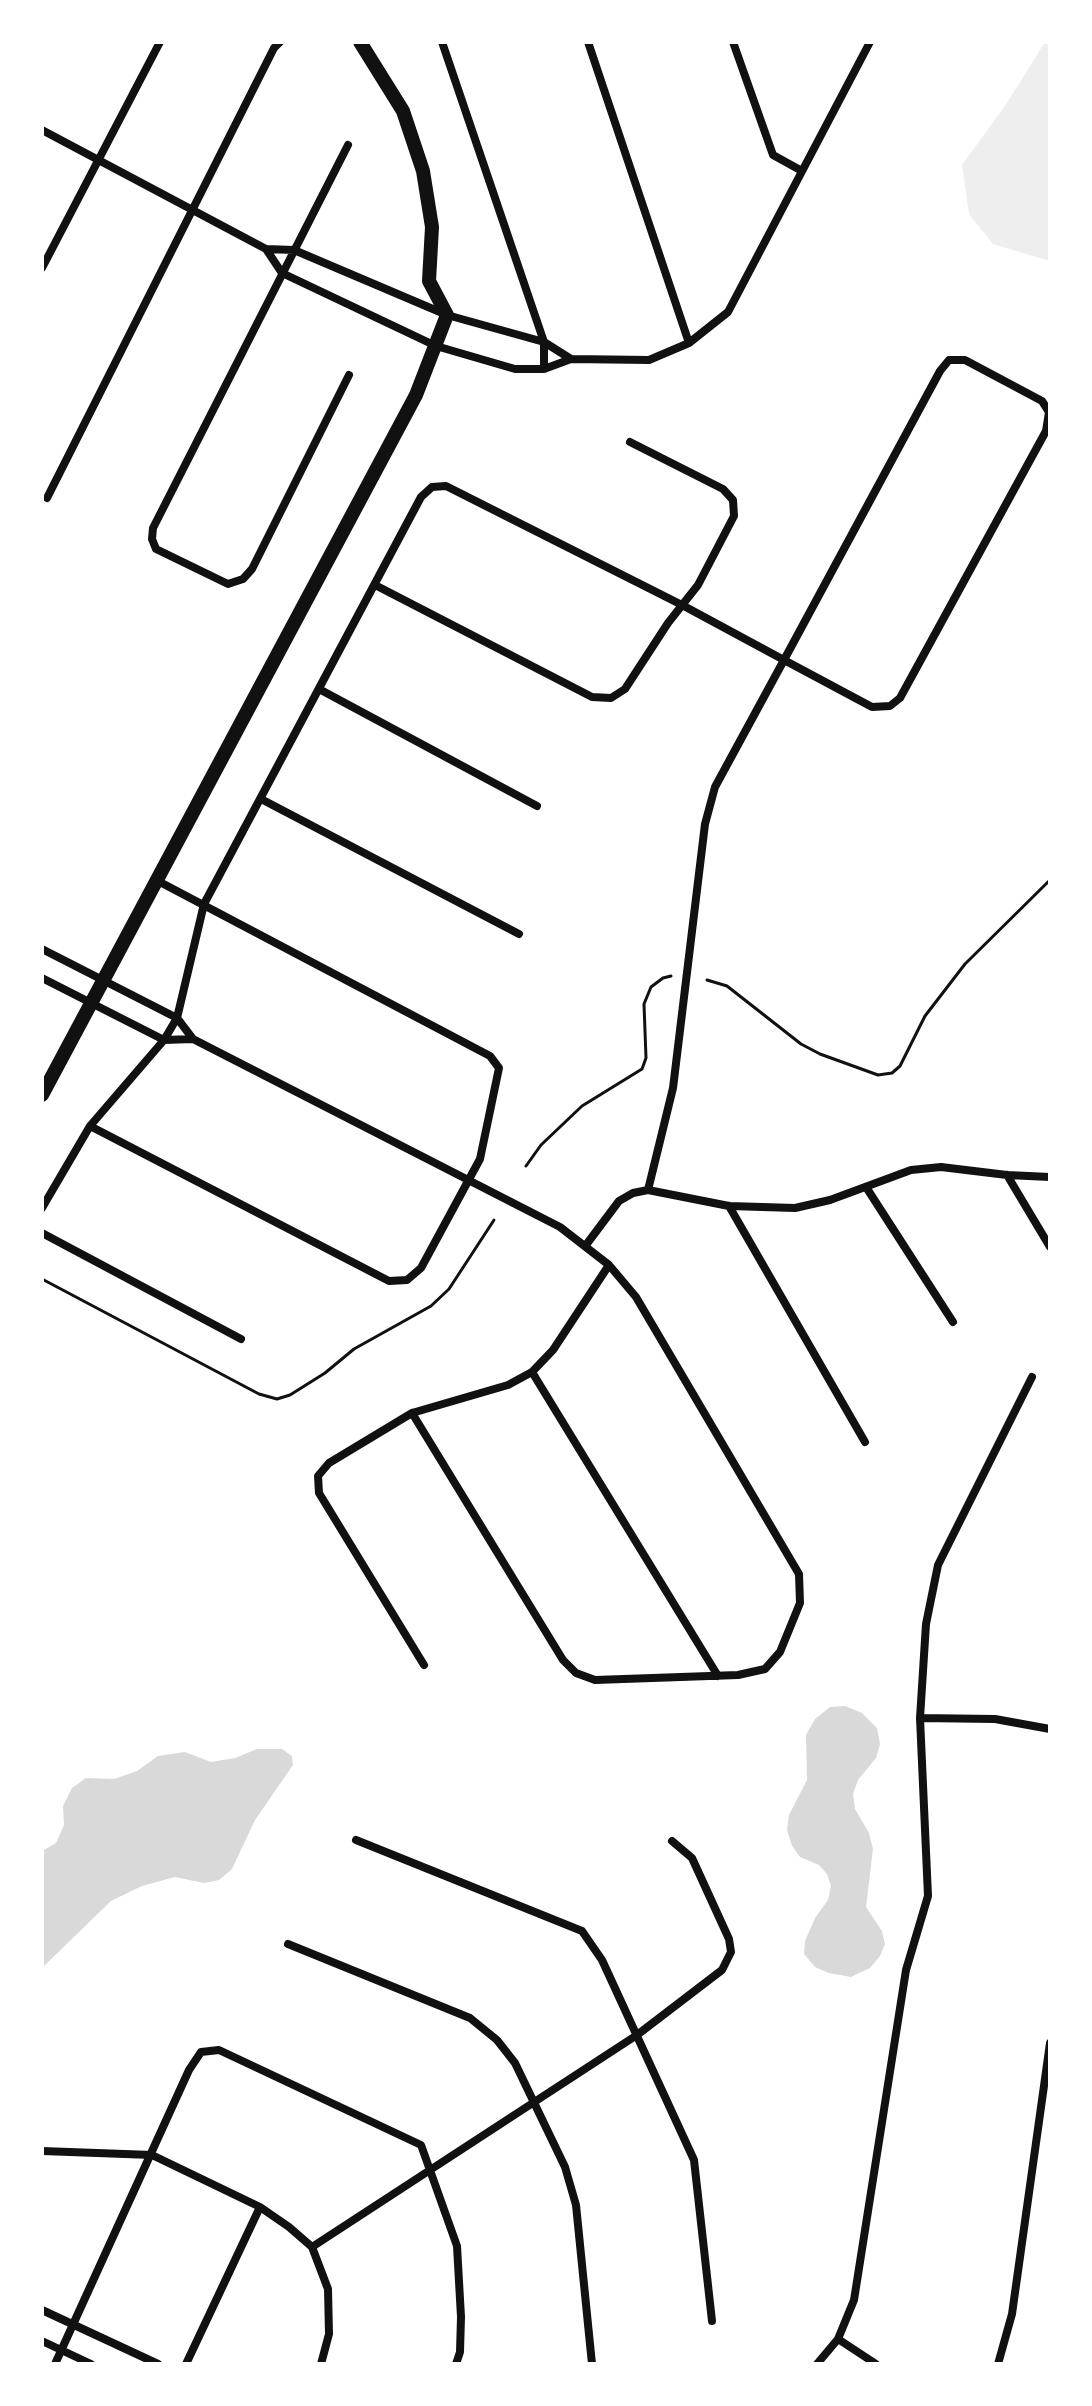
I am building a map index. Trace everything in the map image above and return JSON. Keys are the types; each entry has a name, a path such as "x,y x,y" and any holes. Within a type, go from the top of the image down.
{"street":[{"path":"42,268 160,42"},
{"path":"42,1095 416,395 447,315 429,281 432,227 423,171 403,111 360,42"},
{"path":"442,42 544,342 544,369"},
{"path":"588,42 689,343"},
{"path":"733,42 773,155 802,171"},
{"path":"266,249 282,273 436,346 515,369 544,369 571,359 649,360 689,343 728,312 870,42"},
{"path":"47,498 277,45"},
{"path":"42,130 266,249 294,250 447,315 544,342 571,359"},
{"path":"348,145 153,528 152,539 156,549 228,584 243,579 252,569 349,375"},
{"path":"42,1208 90,1126 164,1040 177,1018 204,904 421,497 432,487 446,486 682,605 784,660 872,707 890,706 900,698 1046,431 1049,412 1042,401 965,360 949,360 940,371 784,660 715,787 705,824 673,1088 648,1190"},
{"path":"375,585 592,697 611,698 625,689 668,623 698,585 734,516 733,500 723,489 630,442"},
{"path":"319,689 537,806"},
{"path":"261,799 519,934"},
{"path":"90,1126 389,1281 407,1280 421,1268 480,1159 499,1068 490,1056 155,879"},
{"path":"42,949 177,1018 193,1039 560,1227 609,1265 636,1297 799,1574 800,1603 780,1652 765,1669 738,1675 595,1680 576,1673 563,1660 412,1413"},
{"path":"42,978 164,1040 193,1039"},
{"path":"586,1245 619,1201 633,1193 648,1190 729,1206 795,1208 830,1200 911,1170 941,1167 1050,1177"},
{"path":"1007,1175 1050,1247"},
{"path":"866,1187 953,1322"},
{"path":"729,1206 865,1442"},
{"path":"42,1233 241,1339"},
{"path":"424,1665 319,1493 318,1476 329,1463 412,1413 508,1385 532,1372 553,1350 609,1265"},
{"path":"532,1372 718,1676"},
{"path":"817,2364 838,2339 854,2300 906,1970 928,1896 920,1718 926,1624 938,1565 1032,1377"},
{"path":"920,1718 995,1719 1050,1729"},
{"path":"356,1840 582,1931 602,1960 694,2160 712,2321"},
{"path":"312,2247 637,2035 722,1970 731,1952 729,1939 692,1858 672,1841"},
{"path":"288,1944 470,2018 497,2040 515,2063 565,2167 576,2205 592,2364"},
{"path":"998,2364 1012,2314 1050,2043"},
{"path":"55,2364 189,2070 201,2052 219,2050 421,2145 457,2246 461,2317 460,2352 456,2364"},
{"path":"42,2151 152,2155 260,2207 312,2247 328,2289 329,2334 321,2364"},
{"path":"186,2364 260,2207"},
{"path":"42,2310 158,2364"},
{"path":"838,2339 876,2364"},
{"path":"42,2341 91,2364"}],"path":[{"path":"707,980 727,986 801,1044 820,1054 878,1075 892,1073 900,1066 925,1016 965,964 1050,880"},
{"path":"526,1166 541,1145 582,1106 642,1069 646,1058 644,1004 651,987 671,976"},
{"path":"42,1279 259,1394 277,1399 290,1395 325,1373 354,1349 431,1306 449,1289 494,1220"}],"shaded area":[{"path":"1045,42 1050,42 1050,261 993,244 969,214 962,165 1005,106"},
{"path":"845,1706 862,1713 877,1728 880,1744 876,1758 858,1780 853,1794 855,1809 869,1833 873,1849 866,1907 882,1931 885,1944 870,1968 851,1977 815,1967 804,1954 805,1941 815,1918 828,1900 831,1886 827,1874 819,1865 800,1857 792,1846 787,1830 789,1815 807,1780 806,1735 815,1719 830,1707"},
{"path":"257,1749 282,1749 292,1756 293,1765 255,1820 232,1869 219,1880 204,1883 175,1877 142,1886 111,1901 42,1968 42,1851 56,1843 64,1825 63,1806 72,1788 86,1778 114,1779 137,1771 158,1756 185,1752 211,1762 235,1758"}]}
